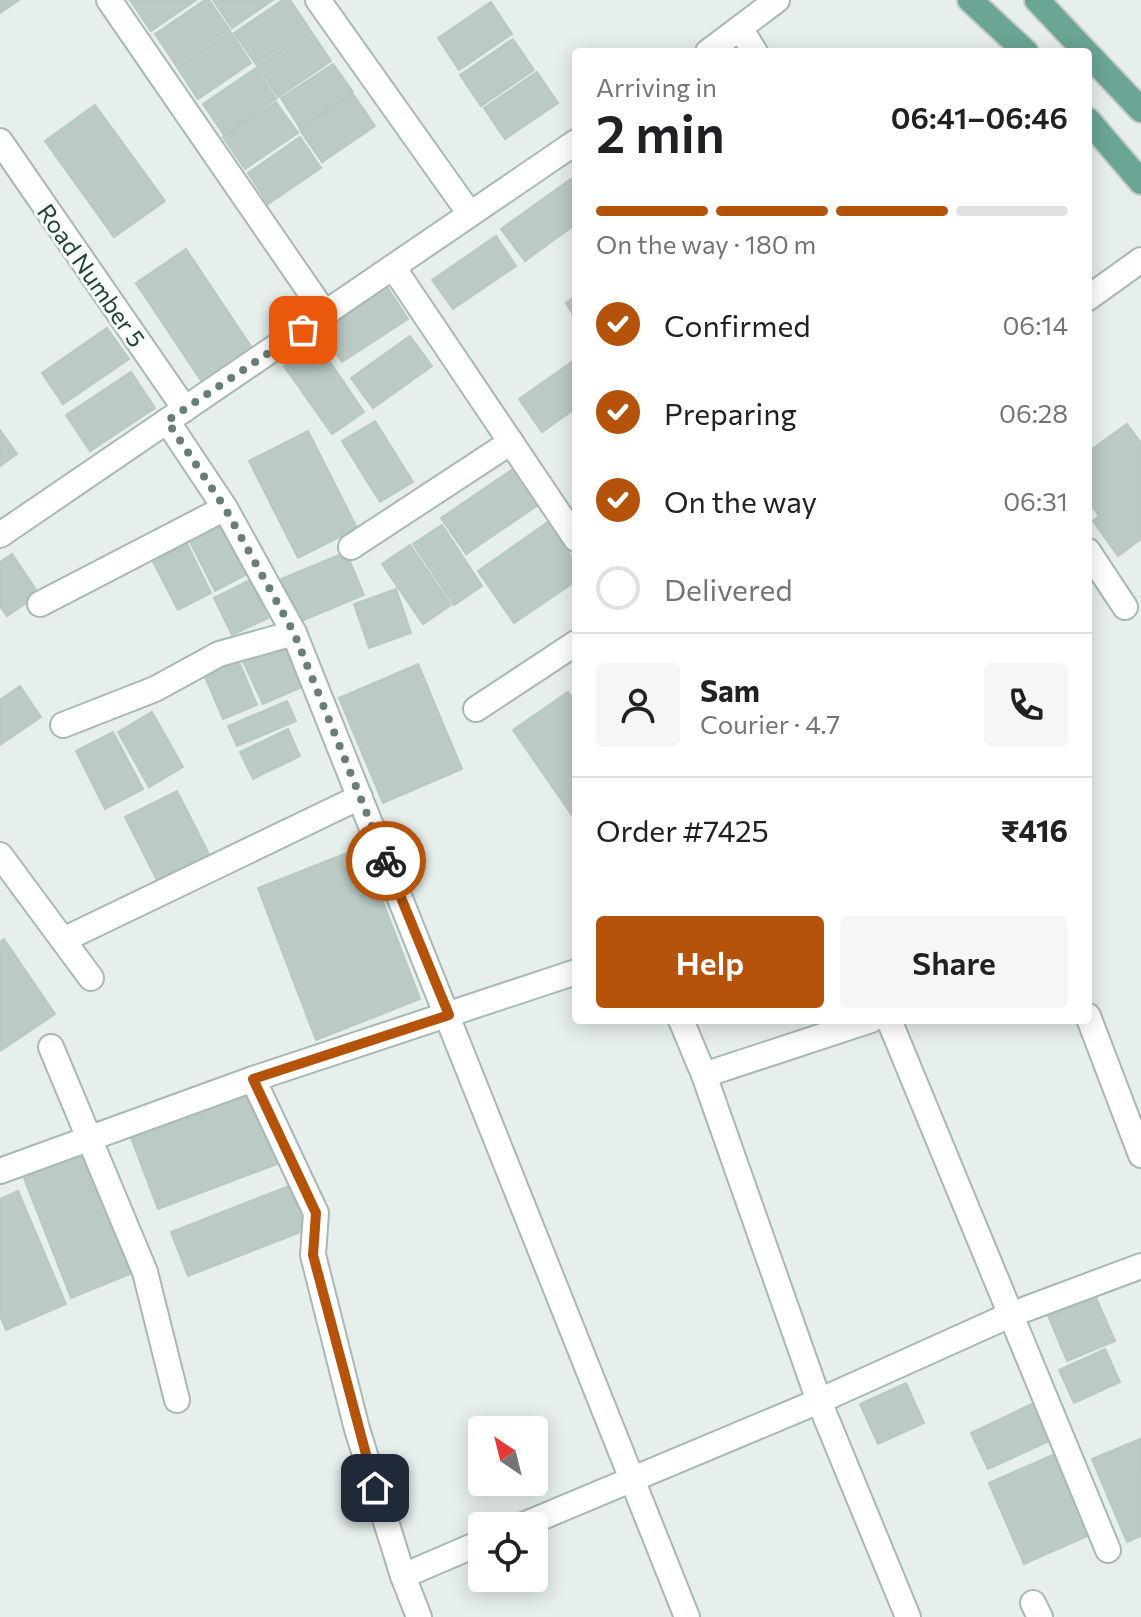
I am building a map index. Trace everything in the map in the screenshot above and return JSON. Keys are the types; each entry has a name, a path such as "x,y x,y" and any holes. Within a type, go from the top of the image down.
{"main road":[{"path":"970,0 1022,48"},
{"path":"1038,0 1082,48"},
{"path":"1092,58 1141,110"},
{"path":"1092,125 1141,182"}],"street":[{"path":"109,0 326,315"},
{"path":"318,0 470,214"},
{"path":"714,48 777,0"},
{"path":"741,30 752,48"},
{"name":"Road Number 5","path":"0,141 176,415 294,633 687,1617"},
{"path":"5,521 176,415 470,214 572,151"},
{"path":"1092,295 1141,260"},
{"path":"393,267 572,533"},
{"path":"351,547 511,442"},
{"path":"40,604 225,508"},
{"path":"1092,557 1125,607"},
{"path":"63,725 155,689 219,654 294,633"},
{"path":"476,709 572,646"},
{"path":"63,940 360,797"},
{"path":"0,855 91,978"},
{"path":"0,1171 253,1079 572,973"},
{"path":"683,1024 704,1075 819,1401 908,1617"},
{"path":"704,1075 859,1024"},
{"path":"891,1024 1108,1550"},
{"path":"1091,1024 1141,1155"},
{"path":"51,1047 145,1272 177,1400"},
{"path":"253,1079 316,1213 313,1255 357,1429 419,1617"},
{"path":"548,1515 819,1401 1010,1315 1141,1266"},
{"path":"403,1576 468,1548"}],"building":[{"path":"0,0 19,0 0,13"},
{"path":"130,0 196,0 151,31"},
{"path":"209,0 229,29 176,65 155,34"},
{"path":"213,0 273,0 232,28"},
{"path":"283,0 290,0 309,28 256,64 234,33"},
{"path":"491,2 512,34 459,70 438,38"},
{"path":"310,30 331,61 278,97 257,66"},
{"path":"230,31 251,63 198,99 177,67"},
{"path":"513,39 534,70 481,106 460,75"},
{"path":"333,64 353,92 300,128 281,98"},
{"path":"256,68 276,99 224,135 203,104"},
{"path":"537,72 558,103 505,139 484,108"},
{"path":"353,94 375,126 322,162 300,130"},
{"path":"276,102 298,133 245,169 223,137"},
{"path":"95,105 165,201 114,237 45,141"},
{"path":"300,137 321,168 268,204 248,173"},
{"path":"572,180 572,227 525,261 501,229"},
{"path":"496,236 516,266 453,309 432,280"},
{"path":"186,249 252,348 202,382 136,283"},
{"path":"387,287 408,319 342,362 321,331"},
{"path":"572,299 572,313 566,303"},
{"path":"107,328 129,359 63,404 42,373"},
{"path":"410,336 432,366 373,408 351,378"},
{"path":"317,343 364,412 332,434 284,366"},
{"path":"572,362 572,411 542,432 519,399"},
{"path":"131,372 155,408 90,451 66,415"},
{"path":"375,421 413,482 380,502 342,441"},
{"path":"1127,424 1141,443 1141,539 1118,556 1093,521 1099,516 1092,506 1092,449"},
{"path":"0,430 17,454 0,466"},
{"path":"308,431 357,528 298,558 249,461"},
{"path":"516,467 541,503 466,554 441,518"},
{"path":"548,522 572,557 572,584 514,623 478,571"},
{"path":"224,523 249,573 215,591 189,540"},
{"path":"442,525 482,586 454,605 413,544"},
{"path":"187,544 211,593 178,610 153,562"},
{"path":"410,545 451,605 423,624 382,564"},
{"path":"346,552 364,595 299,622 281,579"},
{"path":"12,554 39,594 7,616 0,606 0,562"},
{"path":"250,580 268,618 232,635 214,598"},
{"path":"396,589 411,633 369,648 354,604"},
{"path":"280,639 302,687 263,704 241,657"},
{"path":"237,657 257,705 223,719 203,672"},
{"path":"418,664 462,769 383,803 339,698"},
{"path":"20,686 41,717 0,745 0,700"},
{"path":"568,692 572,698 572,815 513,730"},
{"path":"287,701 296,721 237,746 228,726"},
{"path":"152,712 183,767 149,787 118,732"},
{"path":"288,729 300,756 253,779 240,752"},
{"path":"113,732 143,789 105,809 76,751"},
{"path":"177,791 214,864 162,890 125,817"},
{"path":"362,847 420,999 316,1040 258,888"},
{"path":"4,939 55,1014 0,1051 0,942"},
{"path":"253,1089 280,1163 158,1209 130,1135"},
{"path":"87,1152 135,1272 71,1298 24,1178"},
{"path":"289,1186 306,1230 188,1276 171,1232"},
{"path":"18,1191 66,1304 6,1330 0,1316 0,1199"},
{"path":"1094,1293 1115,1341 1067,1361 1047,1313"},
{"path":"1105,1349 1120,1382 1074,1403 1059,1370"},
{"path":"906,1383 924,1423 878,1444 860,1404"},
{"path":"1040,1400 1058,1437 988,1469 971,1433"},
{"path":"1140,1439 1141,1536 1127,1542 1092,1459"},
{"path":"1057,1453 1092,1534 1024,1564 989,1483"}],"way so far":[{"path":"303,330 167,421 225,508 294,633 386,861"}],"route":[{"path":"375,1488 313,1255 316,1213 253,1079 449,1015 386,861"}]}
